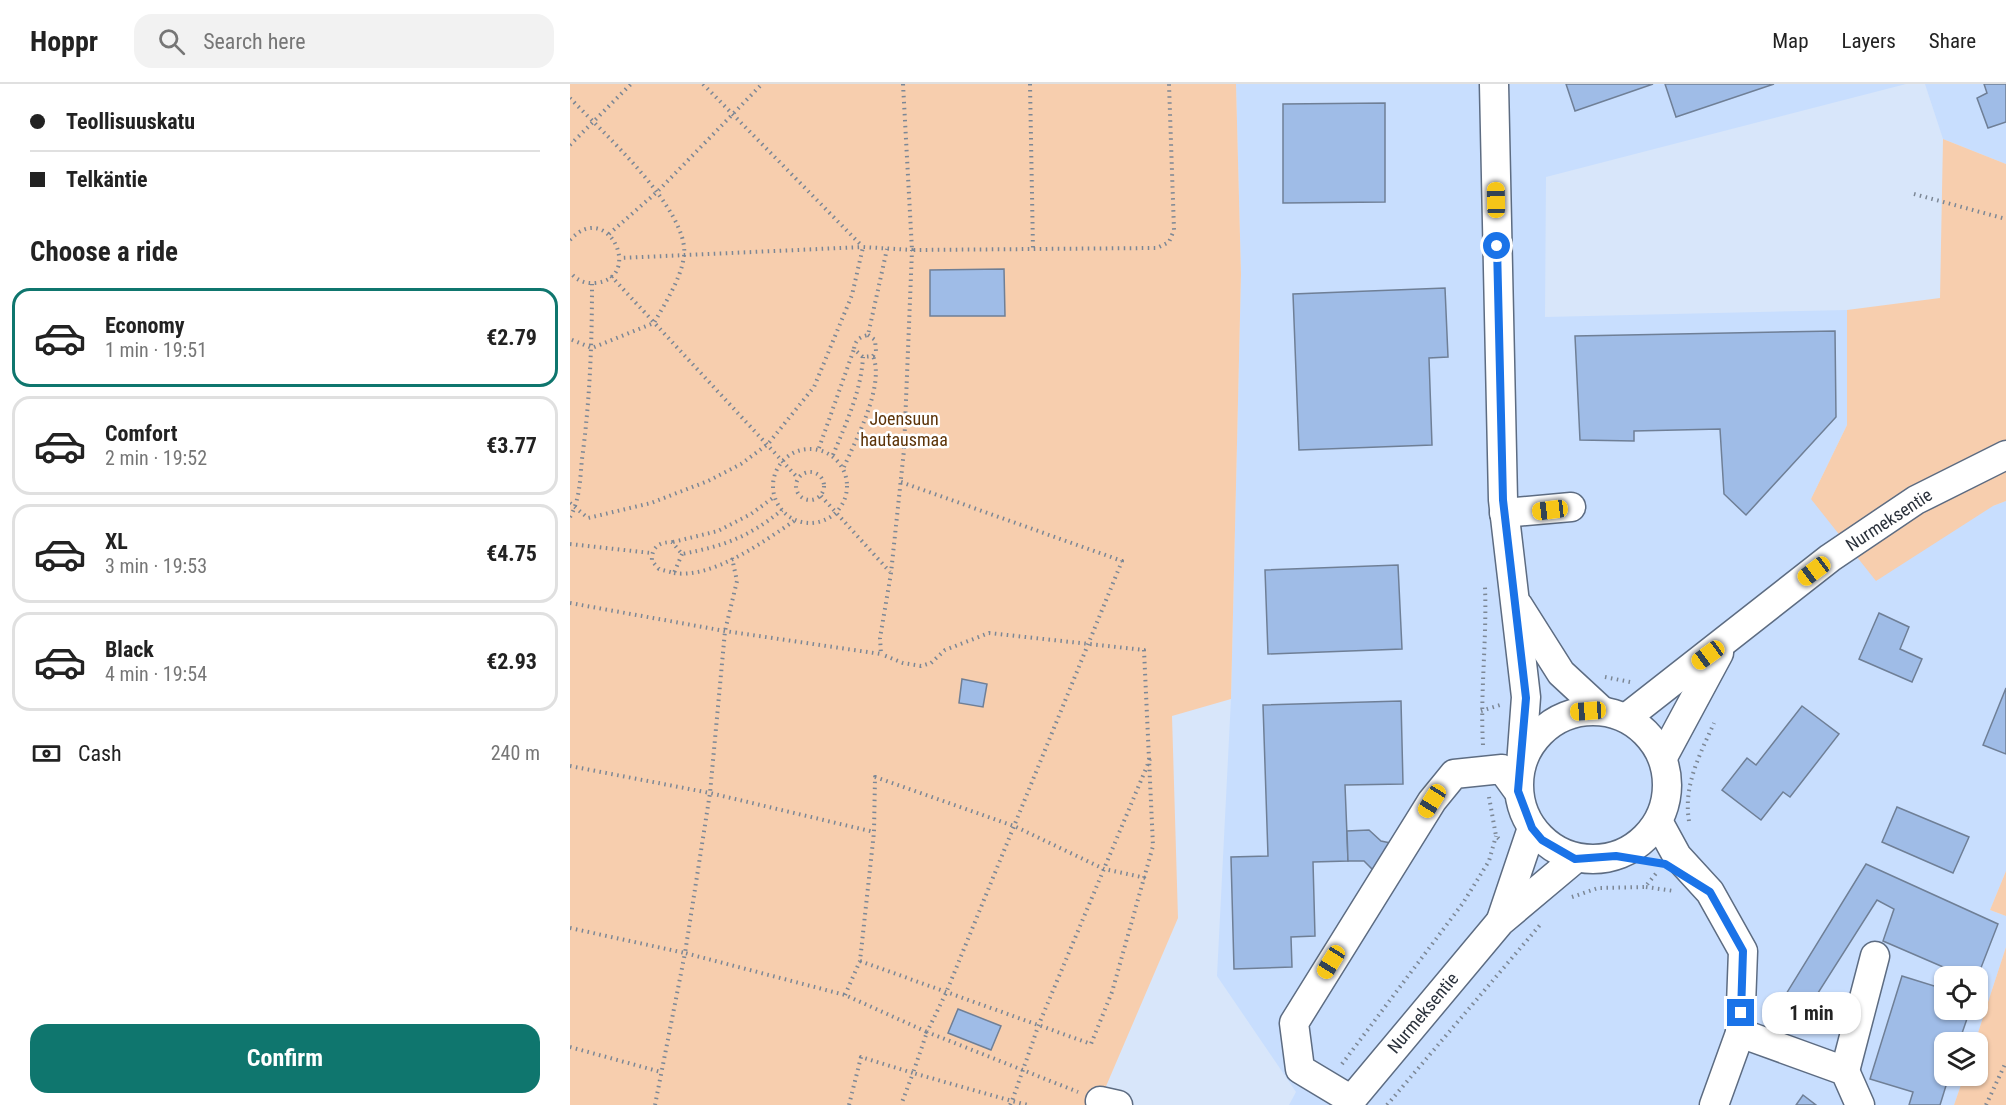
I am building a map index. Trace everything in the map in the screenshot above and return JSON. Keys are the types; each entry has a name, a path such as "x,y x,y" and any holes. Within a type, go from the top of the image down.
{"street":[{"path":"1494,84 1504,513 1526,698 1520,778 1532,828 1542,840 1575,859 1616,856 1671,860"},
{"name":"Nurmeksentie","path":"1614,714 1724,643 1748,621 1830,558 1916,500 2006,455"},
{"path":"1504,513 1571,507"},
{"path":"1515,600 1561,673 1614,714 1649,735 1663,757 1668,794 1659,824 1639,844 1616,856"},
{"name":"Nurmeksentie","path":"1663,757 1724,643"},
{"path":"1520,778 1526,752 1541,731 1554,722 1575,712 1614,714"},
{"path":"1348,1102 1300,1069 1294,1023 1432,801 1454,774 1503,769 1520,778"},
{"path":"1659,824 1671,860 1710,892 1743,951 1740,1033 1714,1105"},
{"name":"Nurmeksentie","path":"1500,922 1532,828"},
{"name":"Nurmeksentie","path":"1348,1102 1500,922 1575,859"},
{"path":"1860,1105 1845,1071 1875,956"},
{"path":"1740,1033 1845,1071"}],"path":[{"path":"570,145 631,84"},
{"path":"703,84 863,247"},
{"path":"609,234 658,191 762,84"},
{"path":"881,654 880,638 891,573 904,450 912,250 903,84"},
{"path":"1030,84 1033,250"},
{"path":"620,258 863,247 912,250 1157,248 1169,242 1174,230 1169,84"},
{"path":"570,98 658,191 680,232 684,255 672,289 654,323 592,348 570,339"},
{"path":"1914,194 2006,219"},
{"path":"570,240 575,235 591,229 609,234 615,240 620,258 611,276 592,284 571,275"},
{"path":"570,230 575,235"},
{"path":"570,503 588,518 651,503 708,481 741,464 768,444 813,387 852,295 863,247"},
{"path":"868,335 887,249"},
{"path":"611,276 783,459 797,477"},
{"path":"570,517 575,508 585,436 592,348 592,284"},
{"path":"819,448 855,343 861,336 868,335 875,340 877,346 873,356 878,369 867,415 844,467 847,496 836,513 817,523 794,521 782,510 774,497 772,485 776,470 783,459 804,449 819,448 832,455 844,467"},
{"path":"854,349 863,357 873,356"},
{"path":"832,455 854,403 862,372 863,357"},
{"path":"804,472 818,473 824,482 820,496 813,500 801,497 795,485 797,477 804,472"},
{"path":"900,482 1122,561 1086,644 946,993 927,1032 901,1105"},
{"path":"820,496 891,573"},
{"path":"774,497 751,514 718,531 657,545 651,553 652,561 659,569 674,573 684,574 708,569 757,546 794,521"},
{"path":"682,554 748,536 782,510"},
{"path":"672,542 682,554"},
{"path":"570,544 651,553"},
{"path":"674,573 682,554"},
{"path":"655,1105 685,953 710,793 725,631 737,581 732,558"},
{"path":"570,603 725,631 881,654 903,663 921,666 931,663 945,650 989,633 1144,650 1153,846 1146,878 1112,992 1091,1044 860,961"},
{"path":"1598,671 1606,677 1628,683 1635,679"},
{"path":"1481,711 1526,698"},
{"path":"1645,887 1692,836 1687,808 1693,770 1718,714"},
{"path":"1011,1103 1038,1024 1150,759"},
{"path":"570,766 710,793 873,832"},
{"path":"845,995 860,961 873,832 875,777 1014,826 1104,869 1146,878"},
{"path":"1325,1086 1462,903 1489,861 1496,836"},
{"path":"1566,899 1598,888 1645,887 1677,892"},
{"path":"1387,1105 1541,923"},
{"path":"570,928 685,953 845,995 927,1032 1109,1103"},
{"path":"570,1047 661,1072"},
{"path":"849,1105 861,1057 1011,1103 1028,1105"},
{"path":"1986,1105 2006,1062"}],"shaded area":[{"path":"1236,84 1906,84 1546,177 1545,317 1847,310 1847,425 1811,499 1993,506 2006,501 2006,871 1990,910 2006,916 2006,947 1988,1002 1988,966 1934,966 1934,1020 1982,1020 1978,1032 1934,1032 1934,1086 1961,1086 1954,1105 1289,1105 1296,1092 1217,976 1231,699 1241,274"},
{"path":"1925,84 2006,84 2006,164 1943,139"}],"green space":[{"name":"Joensuun hautausmaa","path":"570,84 1236,84 1241,274 1231,699 1172,716 1178,918 1098,1105 570,1105"},
{"path":"1943,139 2006,164 2006,501 1993,506 1876,581 1811,499 1847,425 1847,310 1940,298"},
{"path":"2006,871 2006,916 1990,910"},
{"path":"2006,947 2006,1105 1954,1105 1961,1086 1988,1086 1988,1032 1978,1032 1982,1020 1988,1020 1988,1002"}],"building":[{"path":"1566,84 1653,84 1575,111"},
{"path":"1665,84 1774,84 1676,117"},
{"path":"1984,84 2006,84 2006,122 1988,128 1977,98 1987,93"},
{"path":"1385,103 1385,202 1283,203 1283,104"},
{"path":"1004,269 1005,316 930,316 930,270"},
{"path":"1445,288 1448,357 1429,358 1432,445 1299,450 1293,294"},
{"path":"1835,331 1836,417 1746,515 1724,494 1720,429 1634,431 1634,441 1580,440 1575,336"},
{"path":"1398,565 1402,649 1268,654 1265,570"},
{"path":"1879,613 1909,627 1900,649 1922,659 1912,682 1859,659"},
{"path":"962,679 987,684 983,707 959,703"},
{"path":"2006,688 2006,754 1983,745"},
{"path":"1401,701 1403,784 1345,785 1348,861 1313,862 1315,936 1291,937 1292,967 1234,969 1231,857 1268,856 1263,705"},
{"path":"1802,706 1839,734 1790,797 1783,792 1761,820 1722,790 1747,758 1756,765"},
{"path":"1897,807 1969,837 1953,873 1882,842"},
{"path":"1369,830 1381,841 1400,845 1380,877 1364,861 1348,861 1347,831"},
{"path":"1866,864 1998,924 1982,966 1941,966 1883,941 1894,909 1877,900 1797,1026 1775,1012"},
{"path":"1902,976 1934,986 1934,1020 1967,1020 1962,1032 1934,1032 1934,1086 1946,1086 1940,1105 1909,1105 1913,1092 1870,1079"},
{"path":"958,1009 1001,1026 991,1050 948,1033"},
{"path":"1803,1095 1816,1105 1796,1105"}],"route":[{"path":"1497,246 1503,500 1526,698 1518,791 1532,828 1542,840 1575,859 1591,860 1616,856 1665,864 1710,892 1743,951 1741,1013"}]}
